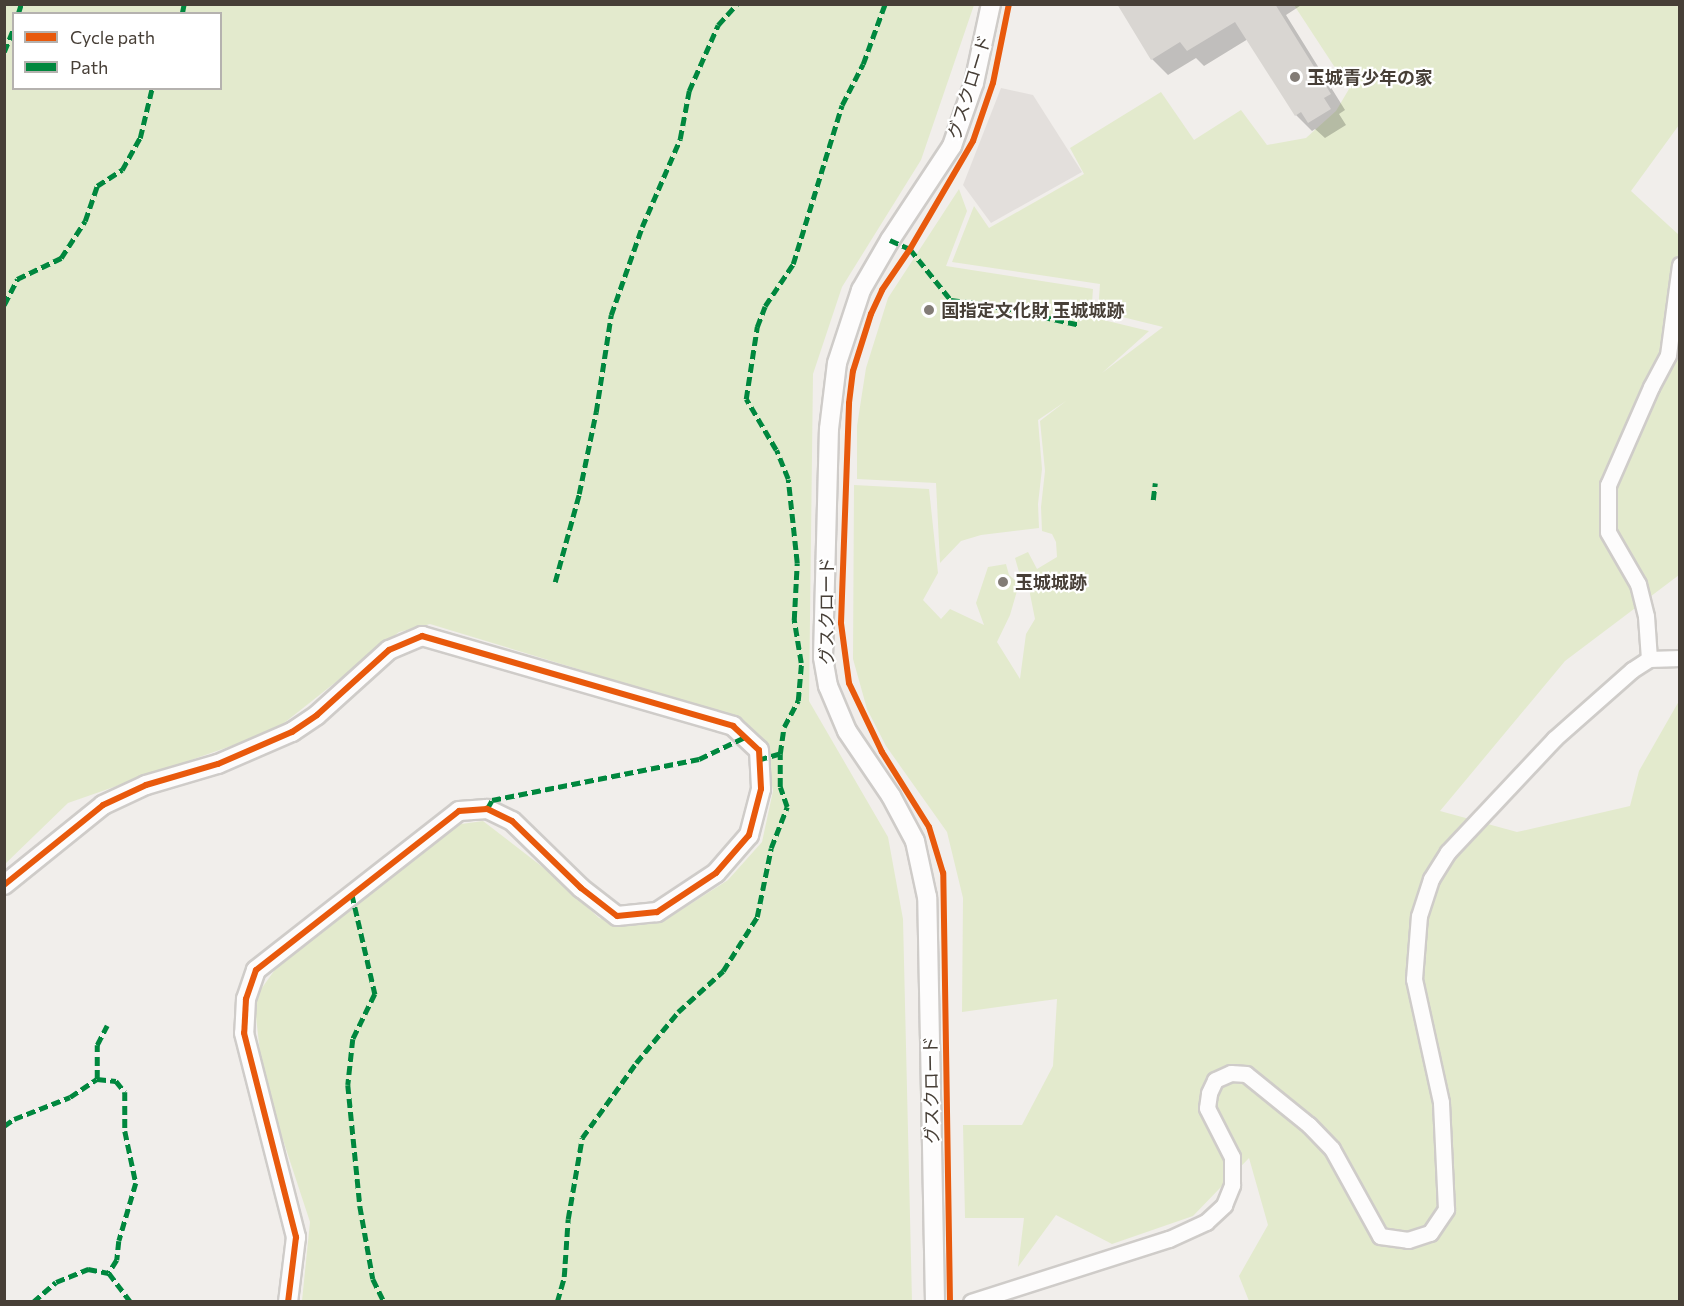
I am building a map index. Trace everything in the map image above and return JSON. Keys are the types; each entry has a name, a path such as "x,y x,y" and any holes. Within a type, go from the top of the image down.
{"street":[{"name":"グスクロード","path":"935,1302 927,897 920,860 910,832 891,796 846,731 828,686 823,657 829,429 837,363 861,290 890,240 952,146 974,83 991,4"},
{"path":"1649,658 1646,616 1638,584 1608,532 1608,485 1651,387 1668,355 1680,265"},
{"path":"4,885 103,805 146,785 218,764 292,732 317,715 389,650 422,636 733,726 759,750 761,789 749,835 716,873 657,912 617,916 581,888 512,821 487,809 459,811 256,970 246,999 244,1033 296,1238 288,1302"},
{"path":"971,1302 1169,1239 1206,1222 1224,1205 1232,1185 1232,1157 1207,1108 1209,1093 1215,1080 1231,1073 1246,1074 1309,1125 1332,1149 1380,1236 1408,1240 1430,1233 1446,1209 1441,1102 1414,979 1419,916 1431,879 1448,852 1554,739 1632,670 1649,658 1680,658"}],"green space":[{"path":"5,5 974,5 921,160 842,287 813,374 809,701 888,837 903,919 912,1301 302,1301 310,1222 263,1079 254,999 279,964 447,826 483,821 549,872 599,918 631,926 670,917 728,880 762,842 773,791 764,741 732,716 430,624 399,632 274,731 68,803 5,864"},
{"path":"1294,5 1679,5 1679,125 1631,191 1679,235 1679,575 1565,661 1440,811 1517,832 1630,806 1639,771 1679,701 1679,1301 1249,1301 1239,1276 1268,1225 1249,1158 1193,1216 1112,1244 1056,1215 1018,1267 1024,1218 965,1218 963,1125 1022,1125 1053,1066 1057,999 962,1012 963,898 947,832 886,746 867,709 853,659 854,485 929,489 938,573 923,600 941,619 950,609 984,625 976,603 988,567 1006,564 1009,575 1019,584 1010,615 997,642 1020,679 1026,634 1035,619 1030,594 1032,578 1019,572 1015,558 1028,552 1037,569 1057,557 1056,542 1052,534 1042,531 1041,507 1045,471 1040,421 1066,401 1038,420 1042,469 1038,504 1039,528 981,535 961,541 940,563 936,483 857,479 857,426 866,368 888,298 959,189 967,211 946,266 1093,289 1091,317 1149,331 1102,373 1163,327 1098,311 1100,284 952,262 974,206 989,228 1084,174 1070,148 1161,92 1194,140 1241,110 1267,145 1306,138 1336,111 1349,89"}],"shaded area":[{"path":"1001,88 1033,95 1082,172 991,223 963,185"}],"building":[{"name":"玉城青少年の家","path":"1117,4 1275,4 1331,94 1324,98 1331,109 1308,123 1301,112 1295,116 1235,22 1187,51 1180,42 1151,60"}],"marked path":[{"path":"19,12 21,4"},
{"path":"182,12 184,4"},
{"path":"555,582 579,494 596,412 611,315 642,227 680,139 689,91 718,25 737,4"},
{"path":"780,754 784,727 798,701 801,663 794,620 797,563 788,479 776,450 746,399 757,327 765,306 793,264 842,105 863,64 885,4"},
{"path":"4,52 12,32"},
{"path":"4,305 17,279 61,258 85,221 97,186 122,170 140,138 152,90"},
{"path":"890,240 910,249 951,300 989,305 1081,325"},
{"path":"1153,500 1155,483"},
{"path":"487,809 492,800 699,759 745,737"},
{"path":"557,1302 564,1277 568,1219 582,1138 636,1063 678,1012 723,971 757,917 771,848 787,807 780,787 780,754 759,760"},
{"path":"352,894 375,994 353,1039 348,1085 360,1206 373,1279 384,1302"},
{"path":"97,1079 97,1045 107,1025"},
{"path":"4,1126 14,1119 70,1097 97,1079 116,1081 125,1092 125,1131 136,1183 119,1241 117,1260 109,1273"},
{"path":"33,1302 56,1282 88,1269 109,1273 131,1302"}],"cycle path":[{"path":"950,1302 943,873 929,827 882,752 849,683 841,623 849,403 853,371 871,314 882,290 910,249 973,141 993,83 1009,4"},
{"path":"4,885 103,805 146,785 218,764 292,732 317,715 389,650 422,636 733,726 759,750 761,789 749,835 716,873 657,912 617,916 581,888 512,821 487,809 459,811 256,970 246,999 244,1033 296,1237 288,1302"}],"place":[{"name":"玉城青少年の家","path":"1295,77"},
{"name":"国指定文化財 玉城城跡","path":"929,310"},
{"name":"玉城城跡","path":"1003,582"}]}
